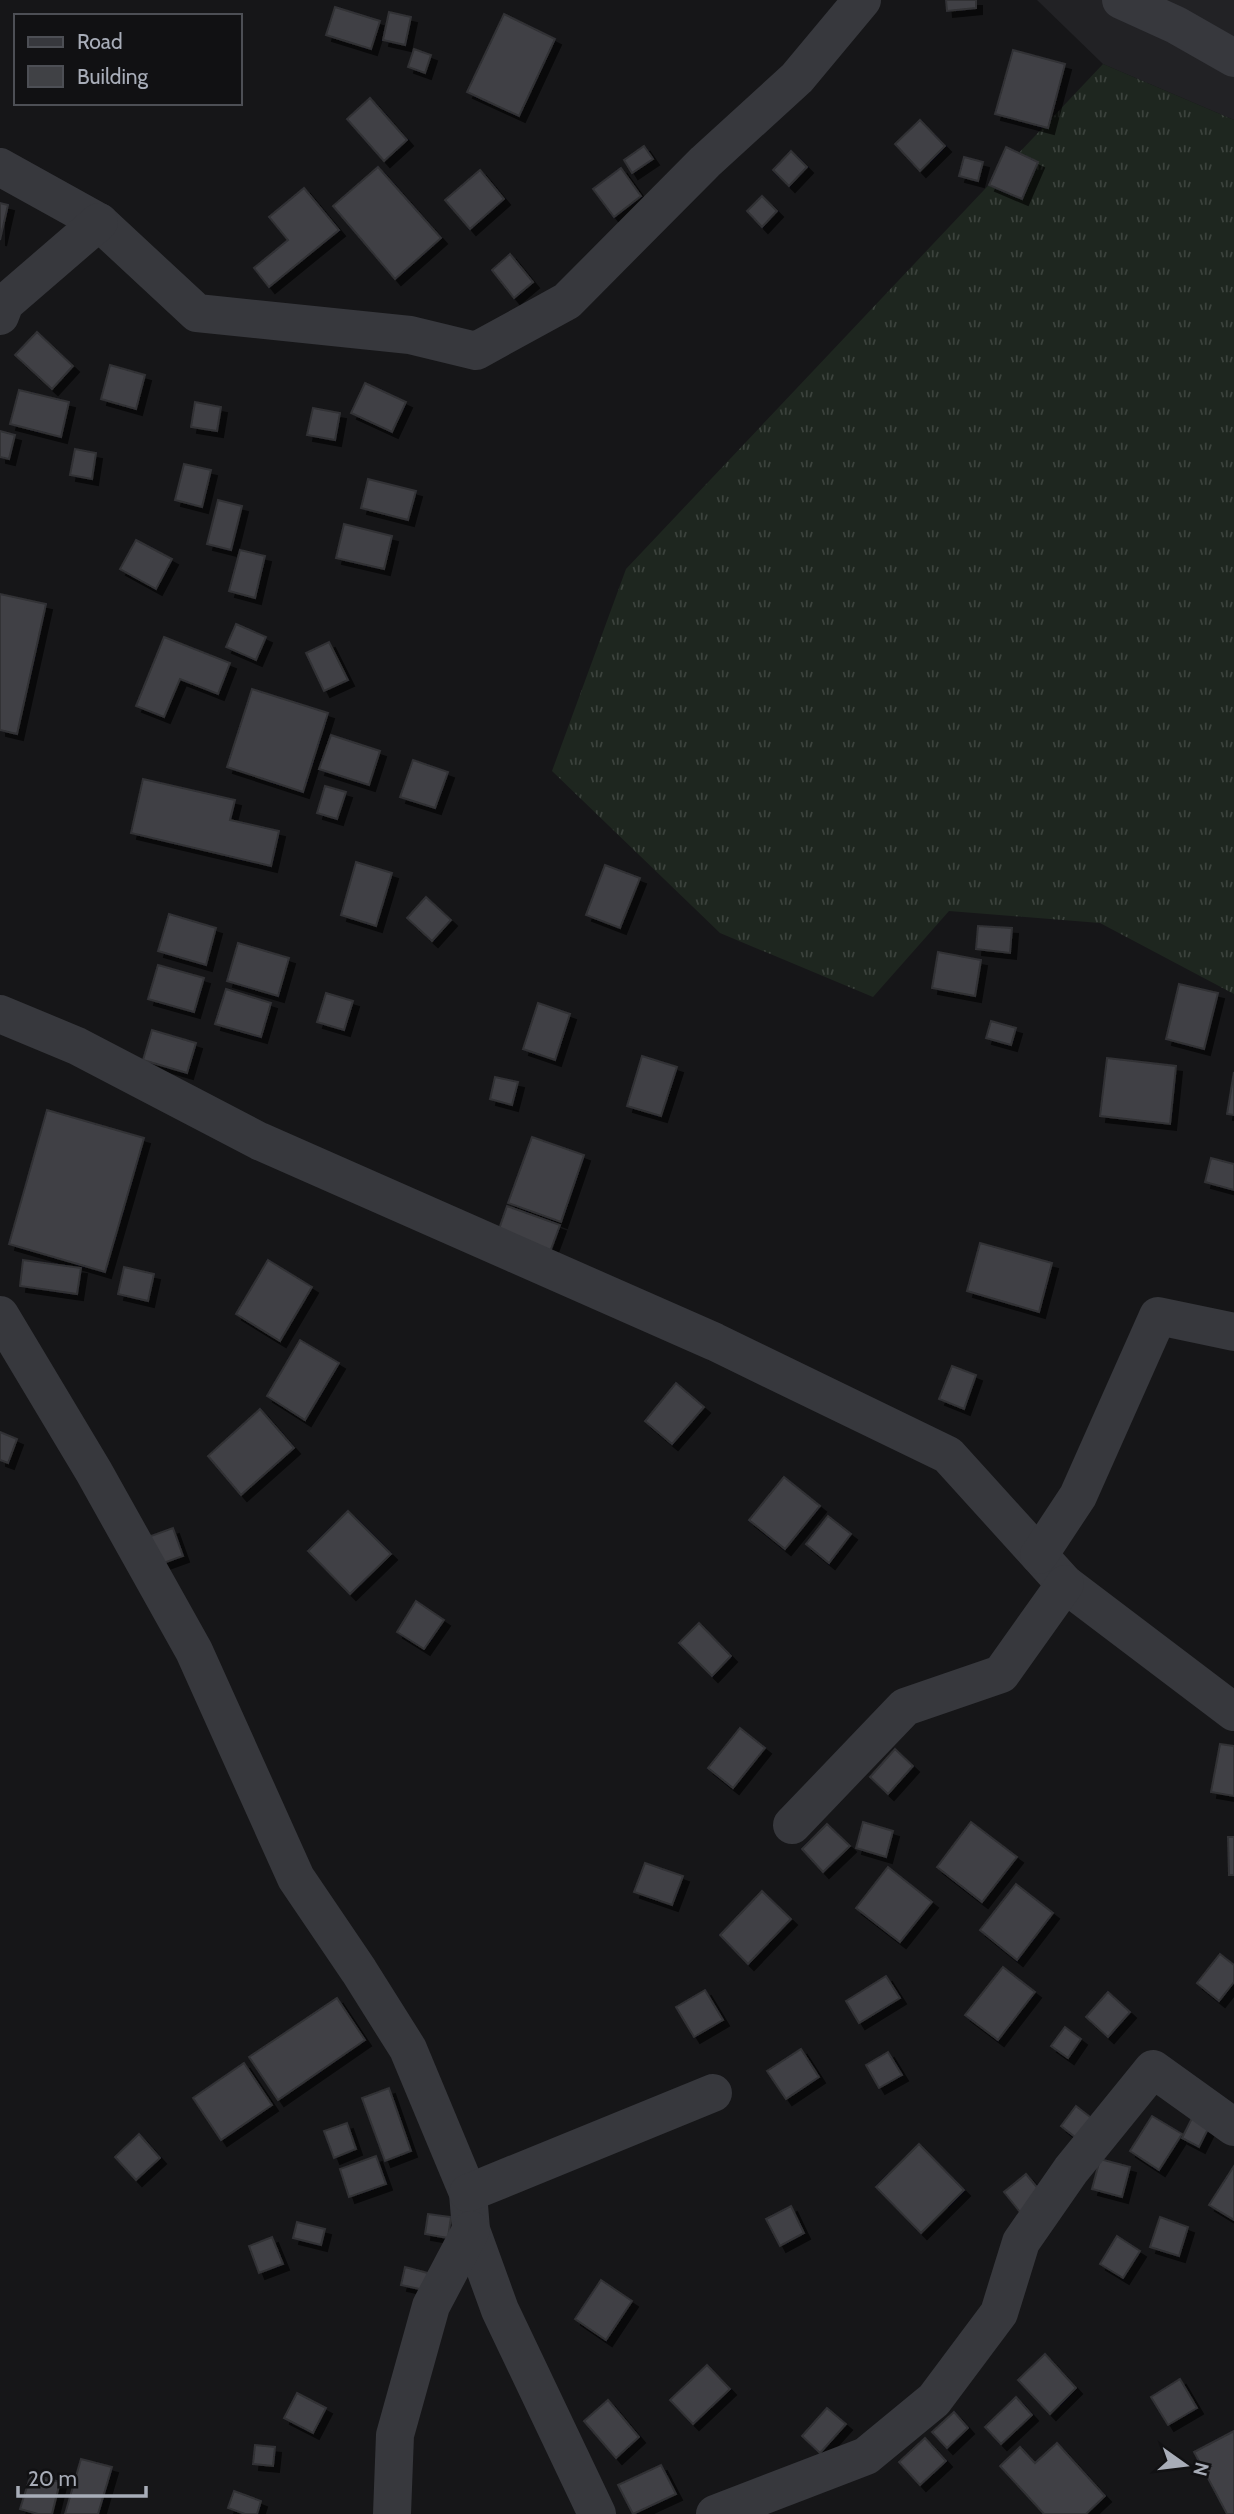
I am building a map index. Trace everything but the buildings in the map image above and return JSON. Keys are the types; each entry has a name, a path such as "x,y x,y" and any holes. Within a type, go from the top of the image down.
{"street":[{"path":"0,167 99,222 197,313 410,335 477,351 567,301 705,162 797,78 862,0"},
{"path":"1121,0 1176,25 1234,58"},
{"path":"0,316 5,303 99,222"},
{"path":"0,1014 77,1046 259,1141 715,1342 948,1455 1065,1584 1234,1712"},
{"path":"0,1315 94,1472 194,1651 296,1878 359,1970 408,2049 468,2193 471,2230 500,2309 597,2514"},
{"path":"1039,1555 1078,1496 1157,1316 1234,1332"},
{"path":"792,1825 905,1707 1001,1674 1065,1584"},
{"path":"715,2514 866,2456 934,2400 999,2313 1021,2242 1071,2170 1153,2069 1234,2127"},
{"path":"468,2193 713,2093"},
{"path":"392,2514 395,2435 431,2306 471,2230"}],"shaded area":[{"path":"1037,0 1234,0 1234,120 1103,64"}],"green space":[{"path":"1103,64 1234,120 1234,994 1100,923 949,911 873,997 720,933 552,771 626,569"}]}
